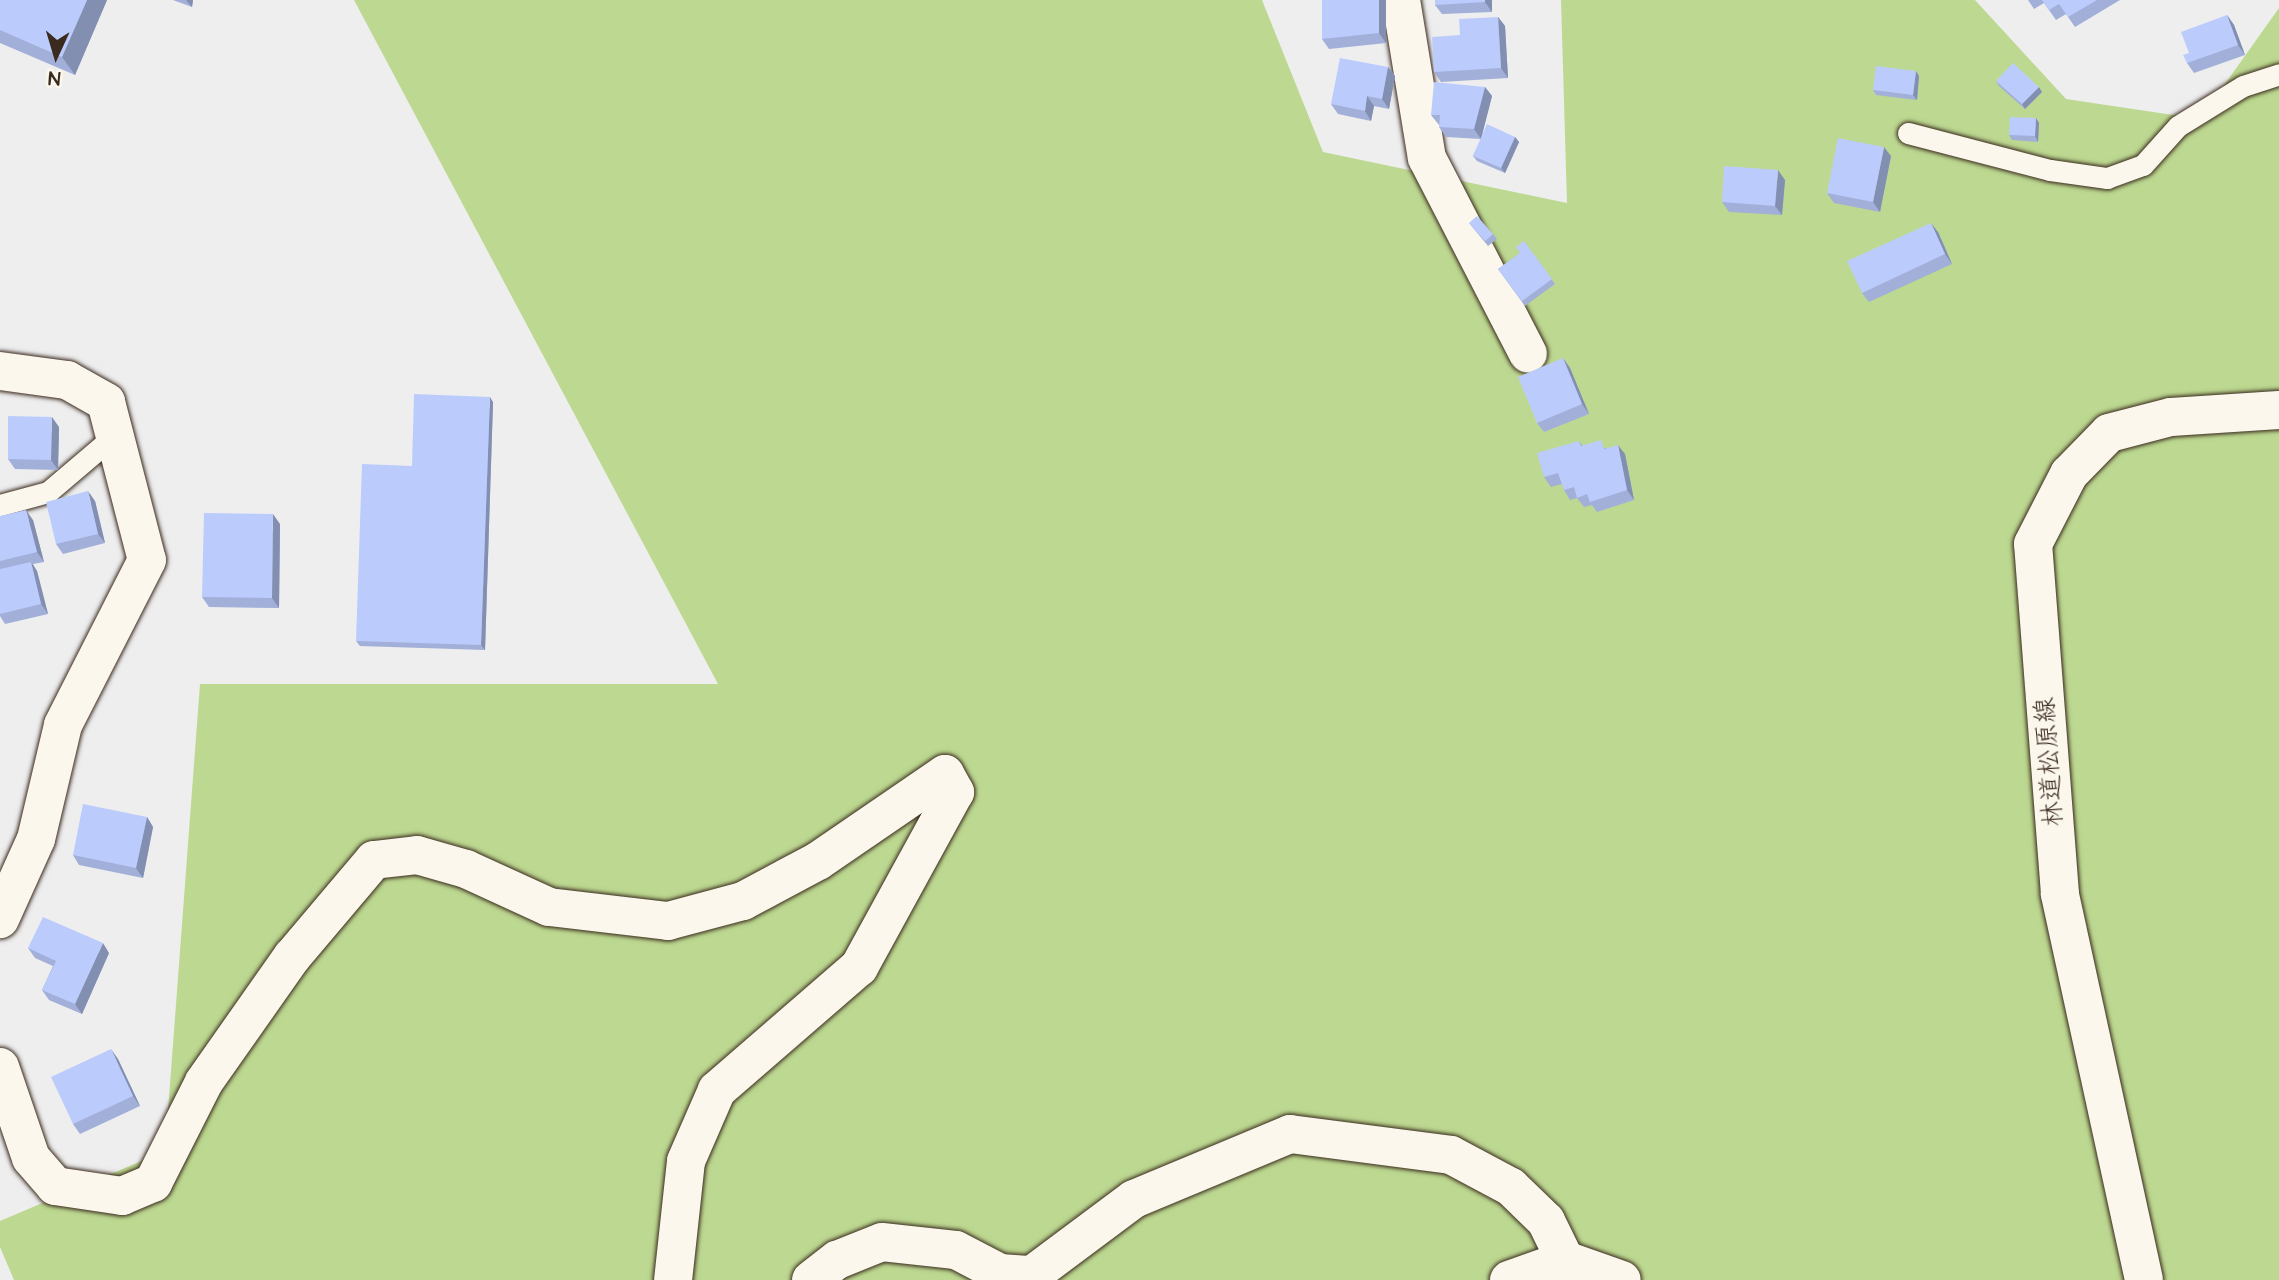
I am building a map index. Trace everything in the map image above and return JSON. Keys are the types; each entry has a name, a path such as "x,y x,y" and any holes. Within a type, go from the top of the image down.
{"street":[{"path":"1402,0 1418,134 1446,202 1528,354"},
{"path":"0,371 67,380 106,402 147,560 63,725 36,839 0,919"},
{"name":"林道松原線","path":"2144,1280 2060,894 2033,544 2069,474 2109,433 2171,416 2279,410"},
{"path":"0,1067 31,1158 55,1186 122,1196 153,1182 204,1082 292,957 374,860 417,855 466,869 549,907 668,921 743,901 818,862 945,774 955,792 859,967 717,1090 686,1161 673,1280"},
{"path":"811,1280 837,1260 882,1242 956,1250 1000,1273 1032,1275 1134,1199 1290,1134 1451,1155 1511,1187 1546,1221 1565,1260"},
{"path":"1509,1280 1565,1260 1622,1280"}],"lane":[{"path":"1908,133 2107,178 2143,164 2178,125 2199,112 2243,86 2279,74"},
{"path":"0,505 48,492 115,435"}],"green space":[{"path":"354,0 1262,0 1323,152 1567,203 1561,0 1975,0 2066,99 2200,119 2279,8 2279,1280 14,1280 0,1247 0,1221 165,1151 200,684 718,684"}],"building":[{"path":"0,0 87,0 62,57 0,30"},
{"path":"1322,0 1379,0 1379,33 1322,39"},
{"path":"1435,0 1485,0 1485,2 1435,5"},
{"path":"2042,0 2097,0 2068,17 2059,4 2049,10"},
{"path":"2227,15 2238,45 2187,63 2183,55 2189,53 2181,32"},
{"path":"1498,17 1501,68 1434,72 1432,37 1460,35 1459,19"},
{"path":"1340,58 1388,67 1382,99 1367,96 1365,111 1331,104"},
{"path":"2013,63 2039,87 2022,104 1996,81"},
{"path":"1876,66 1916,71 1913,95 1873,90"},
{"path":"1434,82 1485,87 1474,129 1439,127 1440,115 1431,115"},
{"path":"2010,117 2036,118 2035,136 2009,135"},
{"path":"1487,124 1515,137 1501,168 1473,156"},
{"path":"1838,138 1884,147 1873,202 1827,193"},
{"path":"1724,166 1778,170 1775,206 1722,202"},
{"path":"1477,216 1493,234 1485,241 1469,223"},
{"path":"1931,223 1945,254 1862,293 1847,261"},
{"path":"1524,241 1552,279 1522,301 1498,269 1520,253 1516,247"},
{"path":"1563,358 1582,404 1537,423 1518,377"},
{"path":"414,394 490,397 481,645 356,641 362,464 412,466"},
{"path":"8,416 52,417 51,460 8,459"},
{"path":"1601,440 1604,449 1618,445 1627,490 1590,502 1587,494 1577,498 1574,487 1564,490 1558,473 1544,477 1537,453 1579,441 1581,446"},
{"path":"88,491 98,534 56,544 46,502"},
{"path":"26,510 37,552 0,561 0,516"},
{"path":"204,513 273,514 272,598 202,597"},
{"path":"31,562 41,604 0,614 0,569"},
{"path":"83,804 147,817 136,868 73,855"},
{"path":"43,917 103,943 75,1004 42,990 56,961 28,948"},
{"path":"111,1049 133,1096 73,1124 51,1077"}]}
